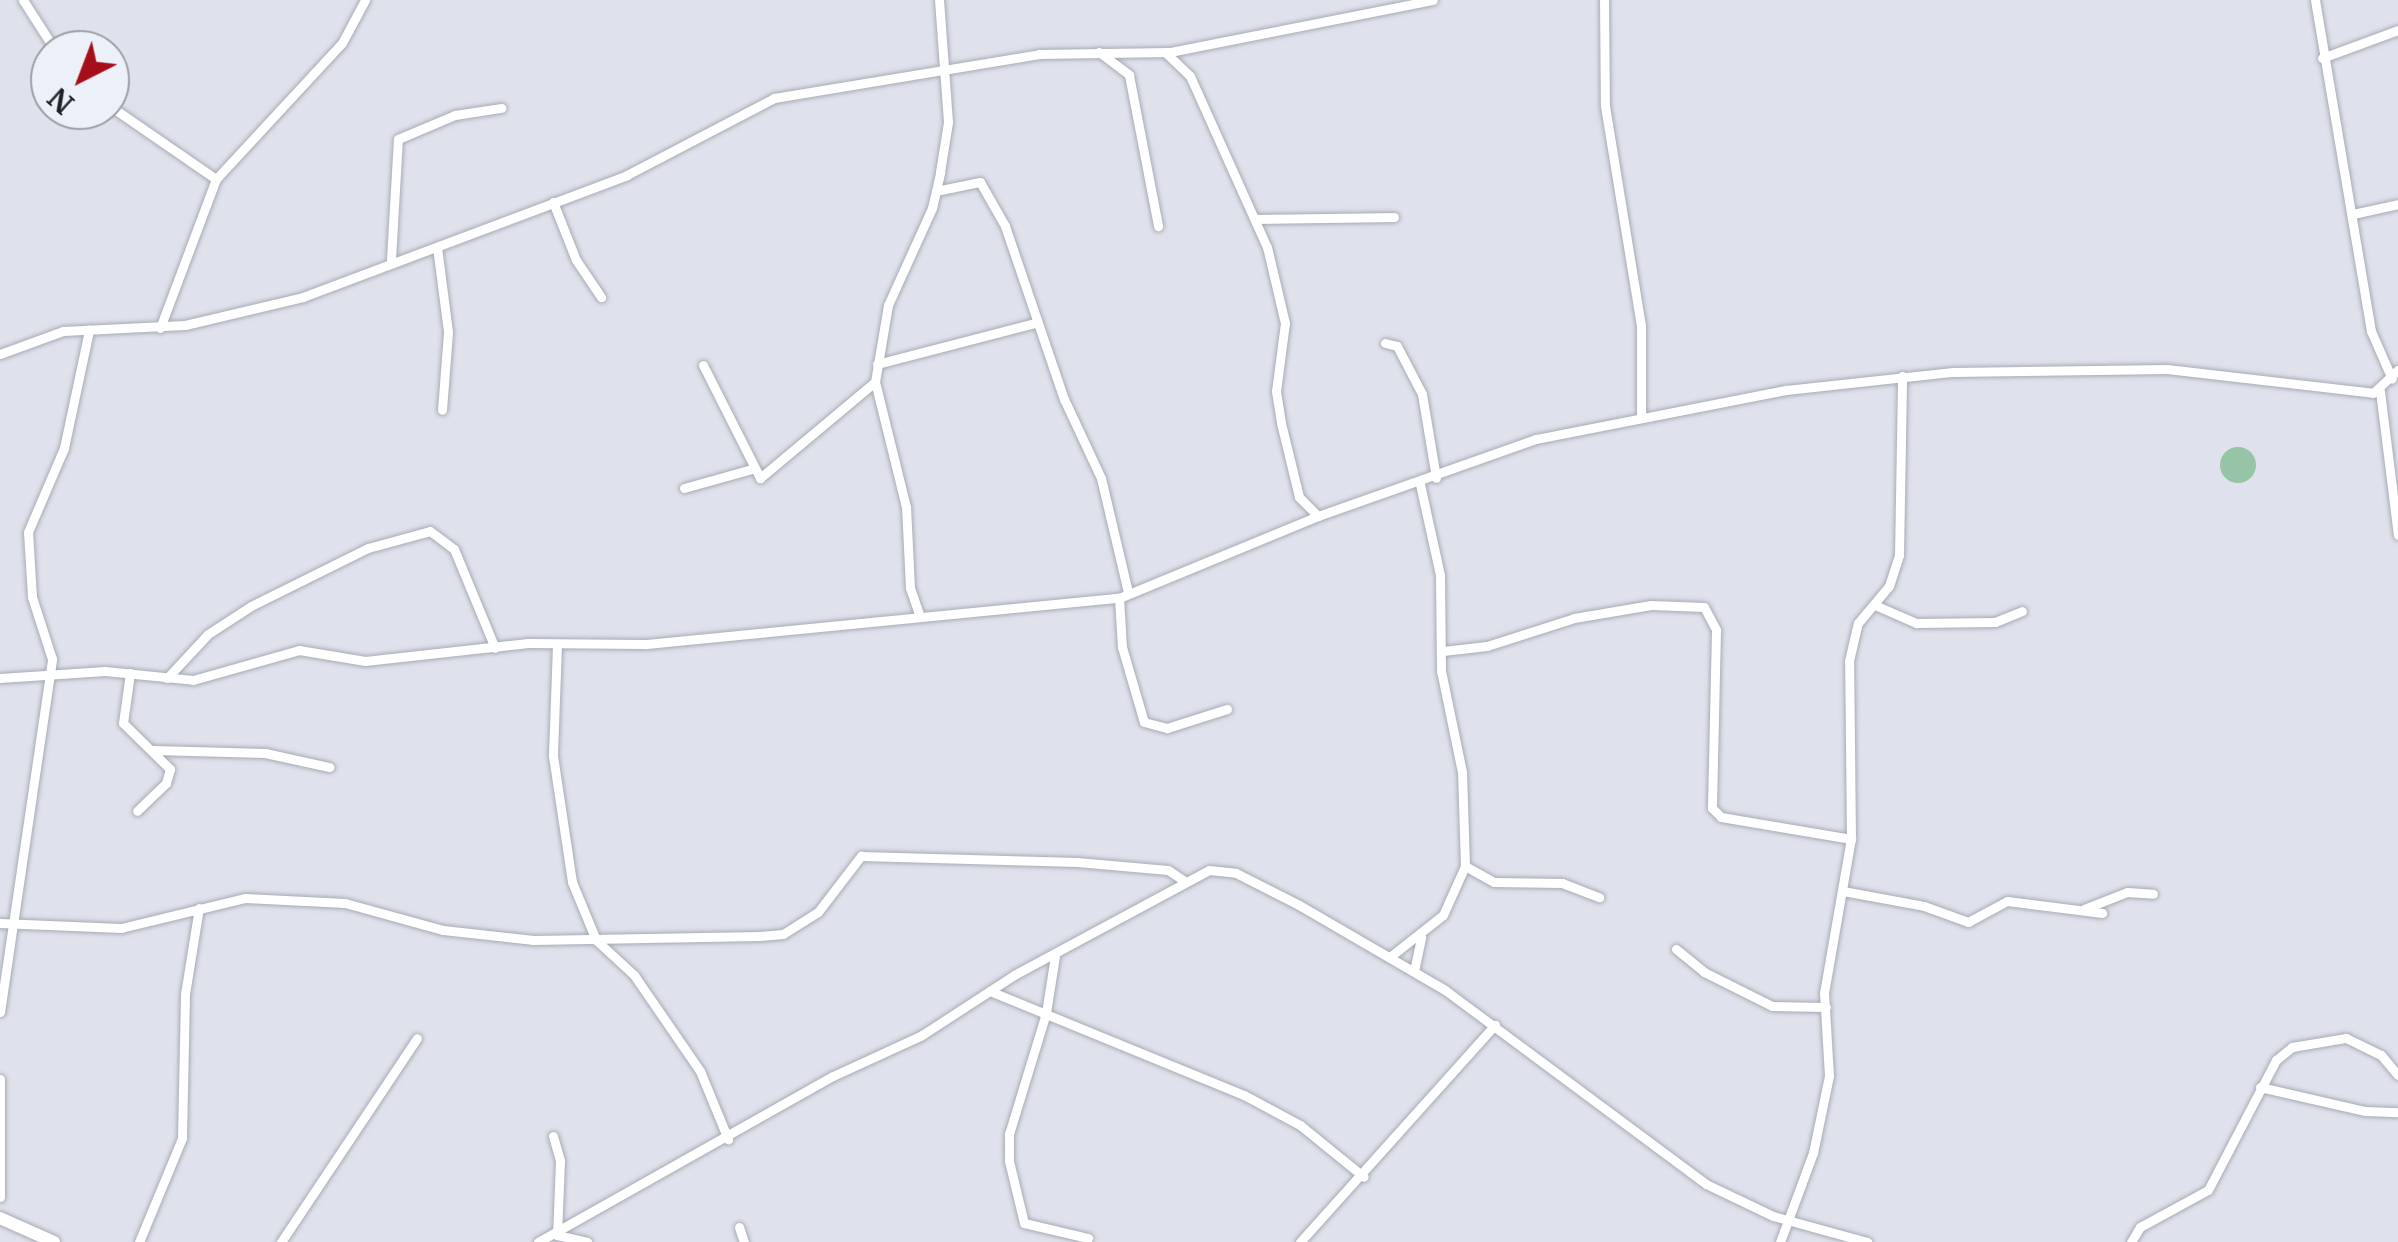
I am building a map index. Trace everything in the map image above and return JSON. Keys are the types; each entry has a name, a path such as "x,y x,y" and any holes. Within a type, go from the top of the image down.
{"street":[{"path":"23,0 43,30"},
{"path":"160,328 216,179 342,42 365,0"},
{"path":"919,614 910,588 906,507 875,382 888,305 936,192 948,122 939,0"},
{"path":"0,354 64,331 160,328 303,298 392,259 437,247 627,175 774,98 944,68 1098,50 1164,52 1433,0"},
{"path":"1604,0 1605,106 1641,326 1636,378 1641,416"},
{"path":"2316,0 2322,58 2371,331 2395,374 2380,391 2398,536"},
{"path":"2322,58 2398,30"},
{"path":"1098,50 1129,75 1158,226"},
{"path":"1164,52 1190,76 1258,220 1285,323 1276,390 1282,423 1299,496 1318,516"},
{"path":"392,259 398,139 454,116 501,108"},
{"path":"130,120 216,179"},
{"path":"936,192 980,182 1005,226 1038,322 1101,478 1124,595 1122,647 1144,722 1167,728 1227,709"},
{"path":"553,202 576,260 601,297"},
{"path":"2352,214 2398,204"},
{"path":"1258,220 1394,217"},
{"path":"437,247 448,332 442,410"},
{"path":"877,364 1038,322"},
{"path":"0,1012 29,846 24,813 52,660 32,597 28,532 64,448 88,330"},
{"path":"1384,344 1397,346 1422,394 1436,478"},
{"path":"703,365 752,469 763,477 875,382"},
{"path":"0,678 130,674 211,678 298,650 364,661 495,648 743,636 919,614 1124,595 1318,516 1420,484 1536,439 1641,416 1902,376 2167,369 2380,391"},
{"path":"1780,1242 1824,1111 1826,1007 1851,839 1851,639 1877,606 1895,572 1902,533 1902,376"},
{"path":"684,488 752,469"},
{"path":"1392,956 1422,937 1462,883 1465,866 1466,809 1443,651 1440,575 1420,484"},
{"path":"166,678 208,634 251,606 368,548 430,531 454,549 495,648"},
{"path":"1443,651 1487,646 1574,618 1650,605 1704,607 1716,630 1712,808 1721,816 1851,839"},
{"path":"1877,606 1916,623 1995,622 2022,611"},
{"path":"557,644 551,699 558,814 572,882 596,940 634,975 700,1071 728,1139"},
{"path":"130,674 123,723 154,750 170,777 137,811"},
{"path":"154,750 265,754 328,767"},
{"path":"0,924 121,928 245,898 345,902 443,930 596,940 784,934 818,912 860,856 1093,864 1168,870 1183,880"},
{"path":"1465,866 1494,882 1562,882 1598,897"},
{"path":"538,1242 557,1235 588,1208 728,1139 833,1076 922,1036 990,991 1183,880 1209,870 1236,873 1392,956 1495,1025 1706,1184 1787,1220 1867,1242"},
{"path":"1843,892 1924,906 1968,922 2007,901 2102,913"},
{"path":"2081,910 2127,892 2153,894"},
{"path":"138,1242 182,1138 185,994 198,908"},
{"path":"1414,971 1422,937"},
{"path":"1676,949 1704,972 1772,1006 1826,1007"},
{"path":"1056,956 1046,1014 1009,1134 1008,1161 1024,1223 1088,1238"},
{"path":"990,991 1244,1095 1300,1125 1364,1176"},
{"path":"1300,1242 1364,1176 1495,1025"},
{"path":"281,1242 416,1038"},
{"path":"2131,1242 2140,1228 2208,1190 2276,1060 2317,1039 2366,1045 2398,1075"},
{"path":"0,1079 0,1197"},
{"path":"2260,1087 2365,1112 2398,1112"},
{"path":"553,1136 560,1161 557,1235"},
{"path":"0,1218 54,1242"},
{"path":"739,1227 744,1242"},
{"path":"557,1235 587,1242"}],"green space":[{"path":"2238,447 2251,452 2256,465 2251,478 2238,483 2225,478 2220,465 2225,452"}]}
